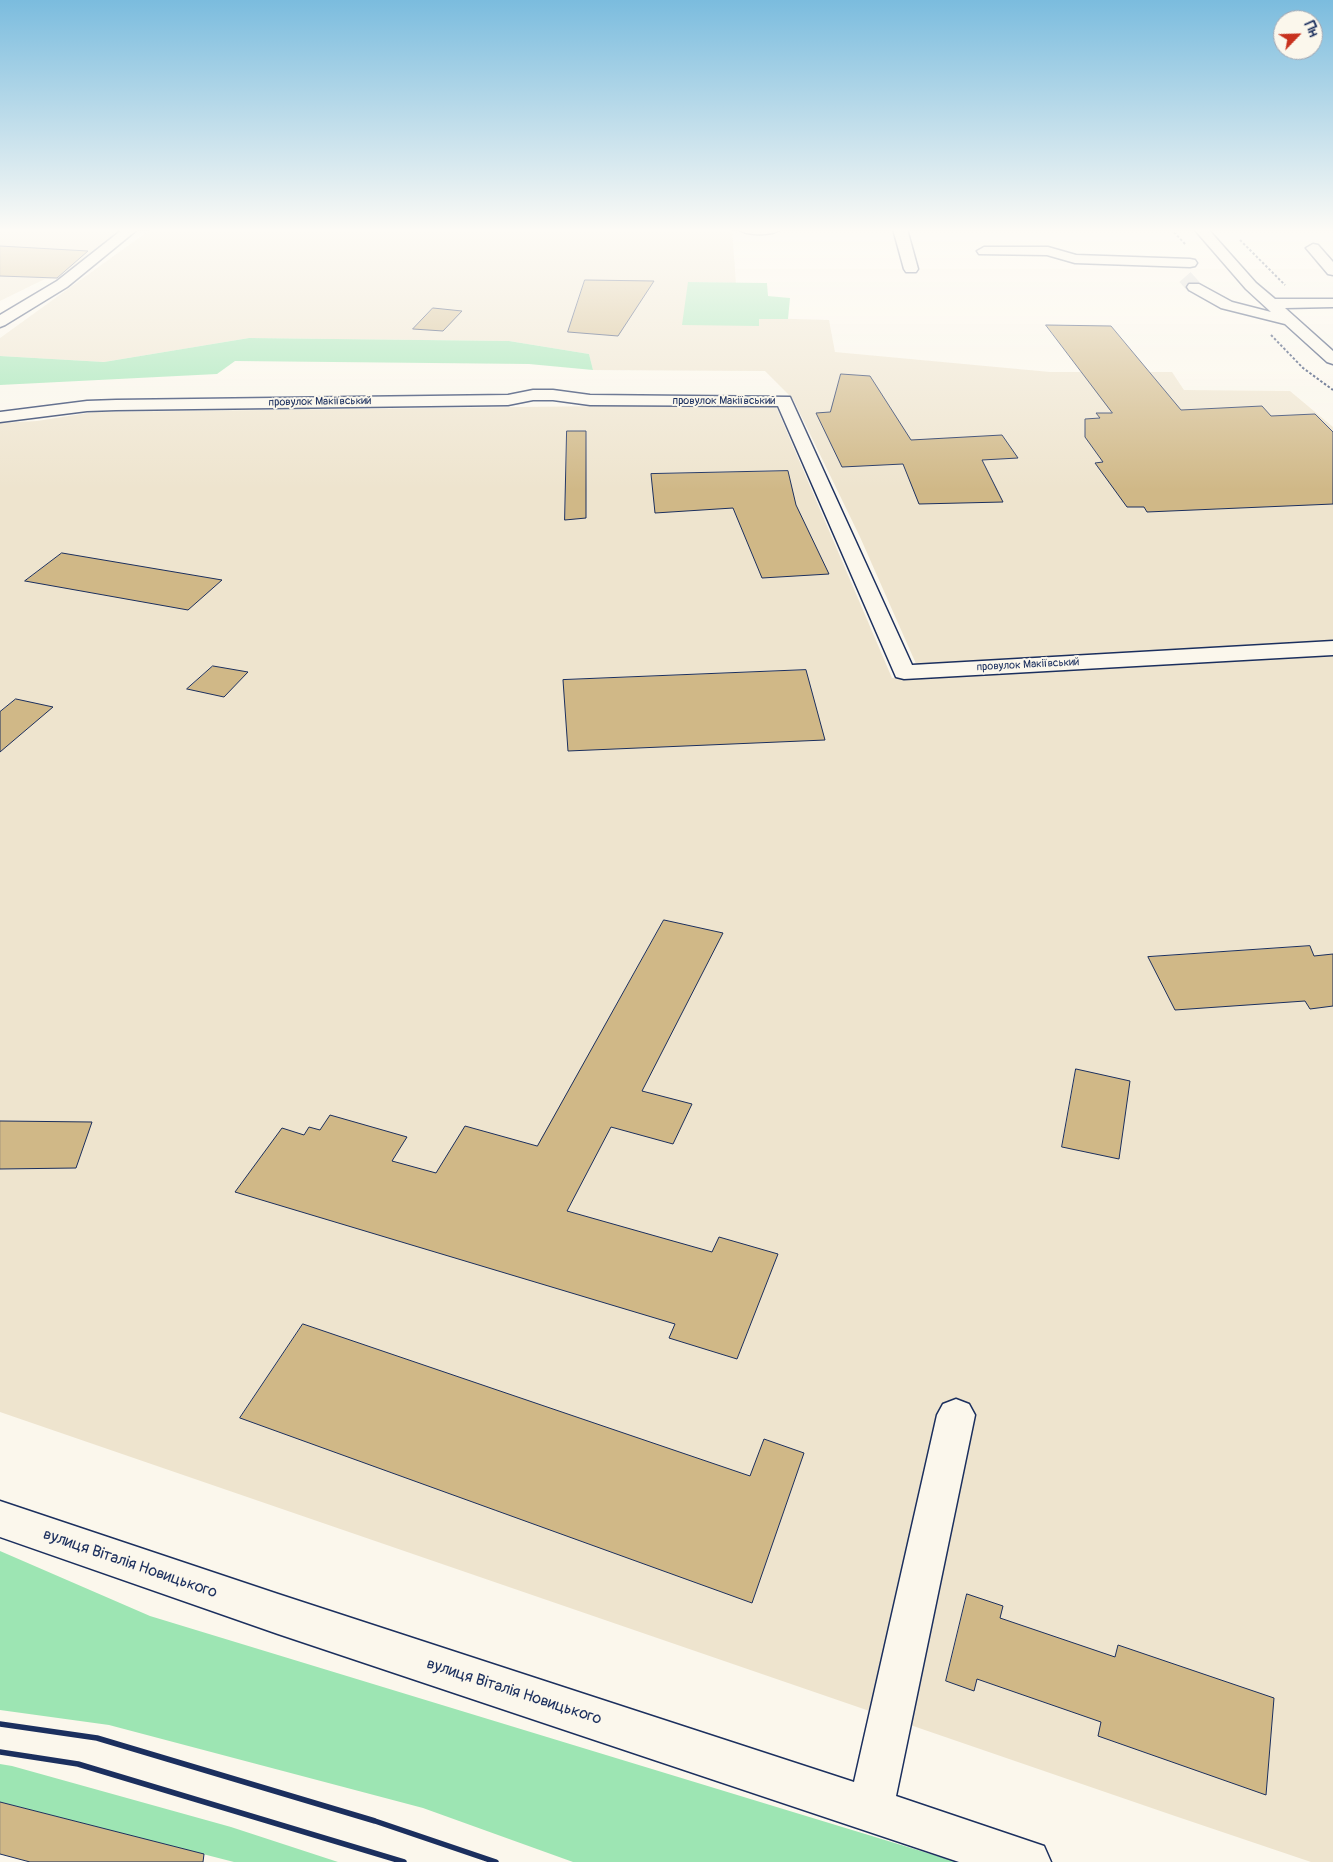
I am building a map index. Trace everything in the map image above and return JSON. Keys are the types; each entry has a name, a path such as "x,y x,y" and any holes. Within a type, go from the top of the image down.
{"street":[{"path":"1267,316 1287,320"},
{"path":"1283,316 1333,359"},
{"name":"провулок Макіївський","path":"0,417 106,405 508,400 543,395 590,400 784,401 904,672 1333,648"},
{"path":"870,1811 956,1415"},
{"name":"вулиця Віталія Новицького","path":"0,1519 278,1614 1028,1862"}],"path":[{"path":"1252,316 1303,368 1333,390"}],"shaded area":[{"path":"31,316 743,316 759,326 759,318 829,320 835,352 1050,372 1172,372 1184,390 1290,391 1333,427 1333,643 917,666 860,537 793,399 765,371 593,370 589,354 509,341 249,338 104,362 0,356 0,338"},
{"path":"775,404 892,678 1333,653 1333,1862 1311,1862 0,1412 0,423 37,421 94,412"}],"green space":[{"path":"683,316 788,316 788,319 759,319 759,326 682,325"},
{"path":"249,338 509,341 589,354 593,370 529,364 235,361 217,374 0,385 0,356 104,362"},
{"path":"0,1551 150,1616 957,1862 573,1862 423,1808 109,1725 0,1710"},
{"path":"0,1764 231,1827 338,1862 234,1862 0,1802"}],"building":[{"path":"425,316 457,316 443,331 413,329"},
{"path":"573,316 631,316 618,336 568,332"},
{"path":"1046,325 1111,326 1181,410 1262,406 1271,416 1315,414 1333,432 1333,504 1147,512 1144,507 1127,507 1095,463 1103,462 1085,437 1085,419 1100,418 1096,413 1112,413"},
{"path":"841,374 870,376 911,440 1002,435 1018,458 982,460 1003,502 919,504 903,464 842,467 816,413 830,412"},
{"path":"567,431 586,431 586,518 565,520"},
{"path":"788,471 796,505 829,574 762,578 733,508 655,513 651,474"},
{"path":"62,553 222,580 188,610 25,581"},
{"path":"213,666 248,672 224,697 187,689"},
{"path":"806,670 825,740 568,751 563,680"},
{"path":"16,699 53,707 0,752 0,712"},
{"path":"664,920 723,933 642,1091 692,1104 673,1144 611,1127 567,1211 712,1252 719,1237 778,1254 737,1359 669,1338 675,1324 235,1192 282,1128 304,1135 309,1127 320,1130 330,1115 407,1137 392,1161 436,1173 465,1126 537,1146"},
{"path":"1310,946 1314,956 1333,954 1333,1006 1310,1009 1305,1001 1175,1010 1148,957"},
{"path":"1076,1069 1130,1081 1119,1159 1062,1147"},
{"path":"0,1121 92,1122 76,1168 0,1169"},
{"path":"303,1324 750,1476 764,1439 804,1453 752,1603 240,1418"},
{"path":"967,1594 1003,1606 1000,1618 1115,1657 1118,1645 1274,1698 1266,1795 1098,1736 1101,1722 977,1679 974,1691 946,1681"},
{"path":"0,1802 204,1854 203,1862 30,1862 0,1854"}],"railway":[{"path":"0,1724 97,1738 375,1821 496,1862"},
{"path":"0,1752 78,1764 404,1862"}]}
